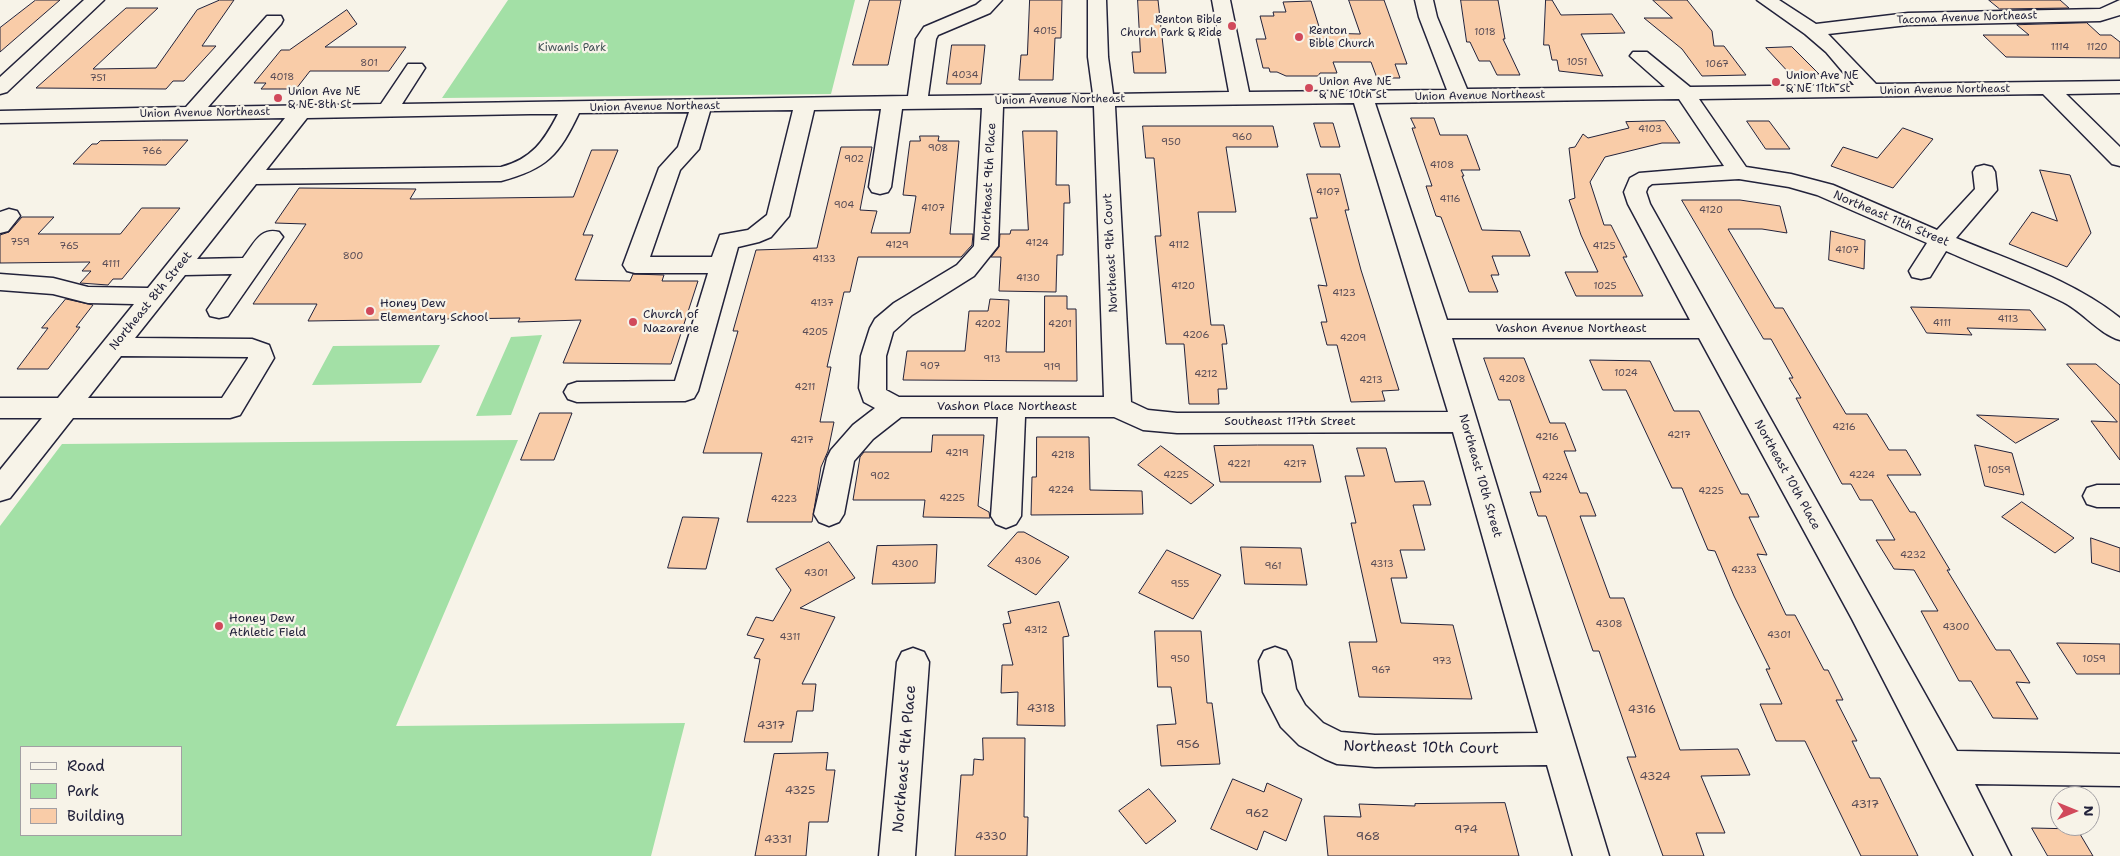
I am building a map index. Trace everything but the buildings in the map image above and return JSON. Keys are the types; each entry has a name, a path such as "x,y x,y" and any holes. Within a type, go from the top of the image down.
{"street":[{"path":"0,88 95,0"},
{"path":"917,103 926,39 931,31 983,9 993,0"},
{"path":"1097,0 1098,57 1104,99"},
{"path":"1221,0 1240,99"},
{"path":"1424,0 1428,17 1460,97"},
{"path":"1766,0 1812,30 1833,48 1872,90"},
{"path":"1951,0 1970,17"},
{"path":"2118,0 2120,6"},
{"name":"Tacoma Avenue Northeast","path":"1812,30 1882,21 1970,17 2100,15 2110,13 2120,6"},
{"path":"192,113 274,20"},
{"path":"1640,56 1685,93 1739,172"},
{"path":"387,110 415,68"},
{"path":"2048,88 2120,159"},
{"name":"Union Avenue Northeast","path":"0,117 1104,99 1460,97 2120,88"},
{"name":"Northeast 10th Street","path":"1362,98 1437,329 1592,856"},
{"name":"Northeast 9th Court","path":"1104,99 1118,408"},
{"name":"Northeast 9th Place","path":"895,407 873,395 871,377 880,333 895,317 915,302 958,276 976,262 986,246 993,101"},
{"path":"880,188 892,103"},
{"path":"577,392 685,391 728,240 742,240 769,230 778,216 805,104"},
{"path":"701,106 688,149 670,168 635,265 722,265"},
{"path":"250,177 501,174 536,162 553,145 571,108"},
{"name":"Northeast 8th Street","path":"0,490 301,112"},
{"name":"Northeast 11th Street","path":"1739,172 1790,181 1825,190 2071,296 2092,308 2120,331"},
{"name":"Northeast 10th Place","path":"1739,172 1647,178 1638,183 1635,192 1639,204 1705,329 1949,768 1993,856"},
{"path":"1921,271 1941,240 1986,190 1984,172"},
{"path":"219,310 271,237"},
{"path":"178,267 250,266"},
{"path":"0,282 53,286 88,295 155,296"},
{"name":"Vashon Avenue Northeast","path":"1437,329 1705,329"},
{"path":"0,408 230,408 261,358 260,351 252,348 114,347"},
{"path":"829,514 841,458 864,432 895,407"},
{"name":"Vashon Place Northeast","path":"895,407 1118,408"},
{"path":"1006,516 1012,407"},
{"name":"Southeast 117th Street","path":"1118,408 1143,420 1177,423 1464,422"},
{"name":"Northeast 10th Court","path":"1275,660 1280,692 1293,716 1311,734 1337,748 1375,751 1559,749"},
{"name":"Northeast 9th Place","path":"897,856 913,662"},
{"path":"1949,768 2120,770"}],"green space":[{"name":"Kiwanis Park","path":"508,0 855,0 831,94 442,98"},
{"path":"542,335 511,415 476,416 511,337"},
{"path":"440,345 421,383 312,385 333,346"},
{"name":"Honey Dew Athletic Field","path":"518,440 396,726 685,723 651,856 0,856 0,526 62,444"}],"place":[{"name":"Renton Bible Church Park & Ride","path":"1232,26"},
{"name":"Renton Bible Church","path":"1299,37"},
{"name":"Union Ave NE & NE 11th St","path":"1776,82"},
{"name":"Union Ave NE & NE 10th St","path":"1309,88"},
{"name":"Union Ave NE & NE 8th St","path":"278,98"},
{"name":"Honey Dew Elementary School","path":"370,311"},
{"name":"Church of Nazarene","path":"633,322"},
{"name":"Honey Dew Athletic Field","path":"219,626"}]}
